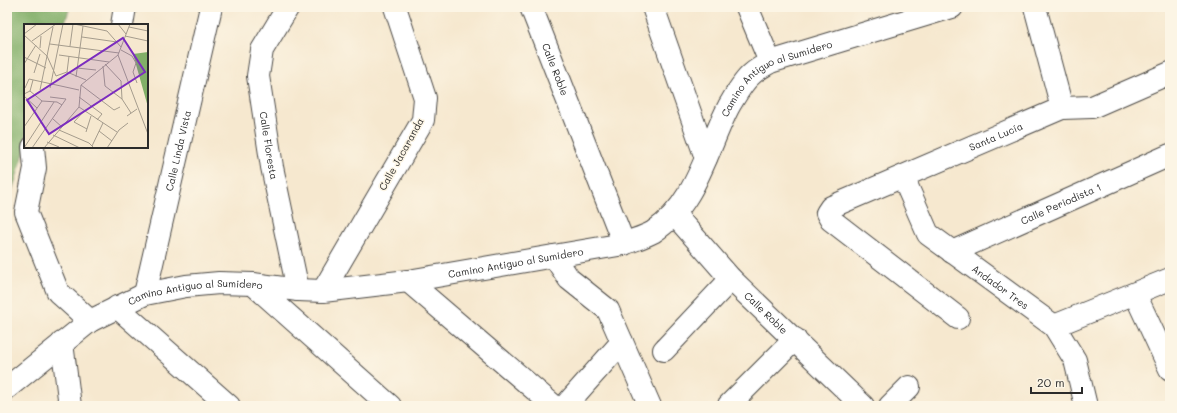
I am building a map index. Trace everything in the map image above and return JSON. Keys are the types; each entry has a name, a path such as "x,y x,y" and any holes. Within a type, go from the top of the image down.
{"street":[{"path":"122,24 125,7"},
{"name":"Calle Linda Vista","path":"145,294 211,7"},
{"name":"Calle Floresta","path":"288,7 262,50 258,76 272,167 298,290"},
{"name":"Calle Jacaranda","path":"323,291 423,120 425,98 395,7"},
{"name":"Calle Roble","path":"531,7 624,244"},
{"path":"653,7 706,158"},
{"path":"747,7 770,62"},
{"name":"Camino Antiguo al Sumidero","path":"7,388 90,321 145,294 186,286 219,283 253,284 298,290 323,291 408,281 624,244 652,232 674,214 687,196 706,158 720,123 734,97 751,74 770,62 952,7"},
{"path":"1035,7 1062,108"},
{"name":"Santa Lucía","path":"958,318 830,220 827,213 831,207 1062,108 1092,107 1170,72"},
{"path":"33,148 35,168 26,212 58,292 90,321"},
{"name":"Calle Periodista 1","path":"952,252 1170,155"},
{"name":"Andador Tres","path":"902,177 928,234 1054,326 1074,360 1086,406"},
{"name":"Calle Roble","path":"674,214 731,279 863,406"},
{"path":"554,256 569,279 608,310 650,406"},
{"path":"664,350 731,279"},
{"path":"1054,326 1170,279"},
{"path":"408,281 554,406"},
{"path":"253,284 390,406"},
{"path":"1135,294 1170,369"},
{"path":"117,307 229,406"},
{"path":"729,405 795,340"},
{"path":"565,406 622,342"},
{"path":"62,344 70,406"},
{"path":"890,406 909,387"}],"green space":[{"path":"7,7 70,7 64,24 24,24 24,148 26,148 7,206"}]}
